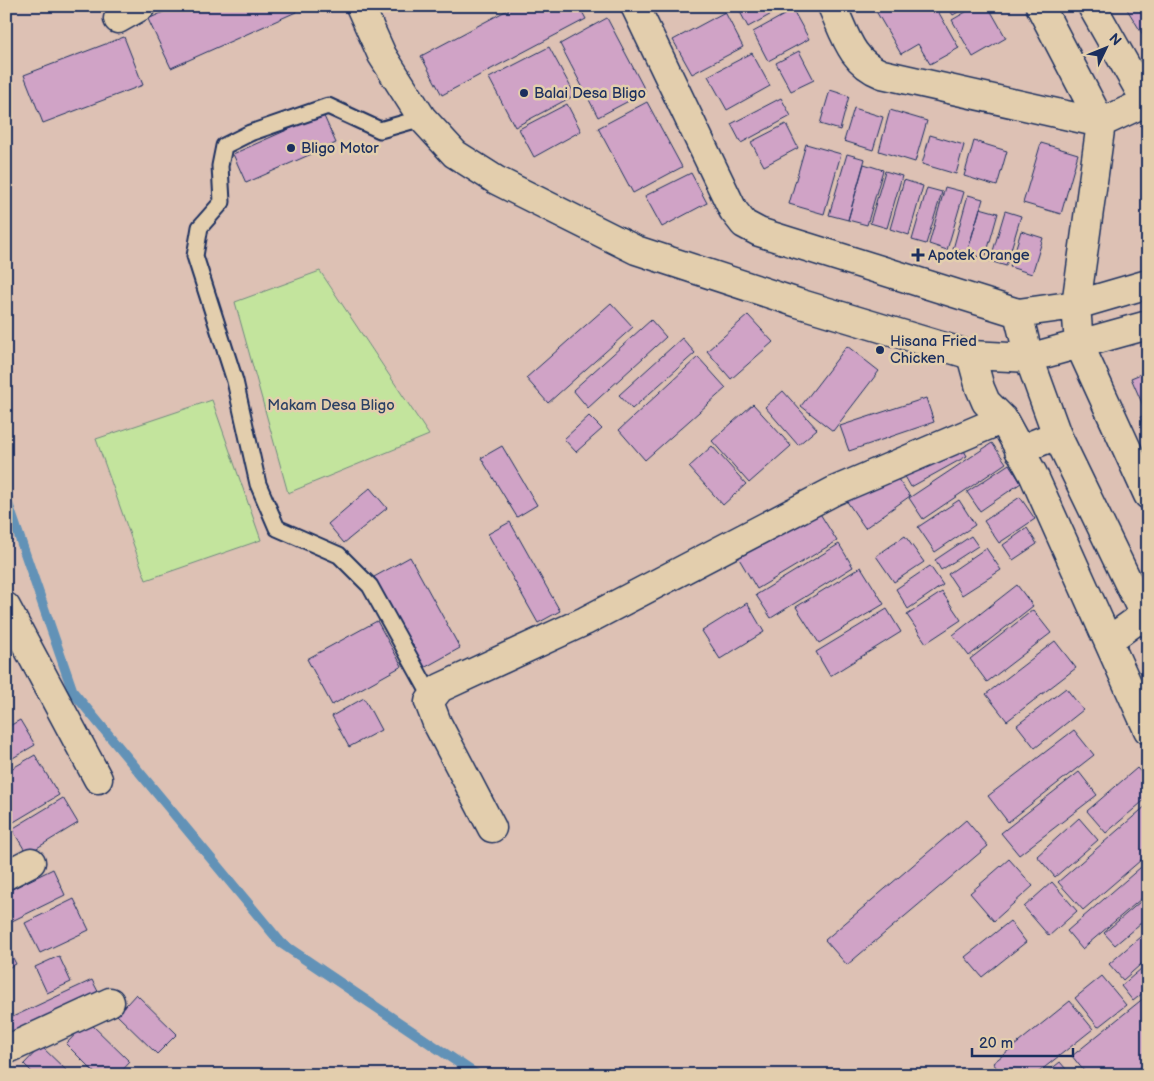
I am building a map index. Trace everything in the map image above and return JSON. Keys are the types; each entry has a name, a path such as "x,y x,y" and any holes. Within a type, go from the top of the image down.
{"street":[{"path":"360,6 382,56 422,118 455,154 496,180 636,250 798,303 971,354 1029,358 1148,325"},
{"path":"635,6 733,210 744,224 759,232 1018,313 1076,304 1148,284"},
{"path":"832,6 855,55 868,68 882,74 1101,123 1147,103 1092,6"},
{"path":"1040,6 1101,123 1076,304 1079,344 1148,494"},
{"path":"1018,313 1029,358 1038,442 1033,474 1130,628"},
{"path":"971,354 990,403 1038,442 1130,628 1145,718"},
{"path":"492,828 437,723 429,702 440,688 585,621 834,491 990,403"},
{"path":"6,607 98,779"},
{"path":"6,875 31,862"},
{"path":"6,1050 110,1002"}],"lane":[{"path":"422,118 380,130 328,106 250,133 224,146 220,166 222,202 200,227 195,256 235,381 258,484 277,528 339,555 370,586 432,698"}],"green space":[{"name":"Makam Desa Bligo","path":"320,271 429,435 288,493 235,302"},
{"path":"212,400 261,540 146,580 96,439"}],"building":[{"path":"6,6 10,14 6,16"},
{"path":"177,6 294,6 296,12 171,68 148,19"},
{"path":"515,6 579,6 586,19 442,95 421,56"},
{"path":"737,6 786,6 748,27"},
{"path":"873,6 935,6 959,48 930,64 918,44 901,54"},
{"path":"947,6 969,6 953,15"},
{"path":"976,6 988,6 1006,38 973,57 952,20"},
{"path":"1125,6 1148,6 1148,32 1143,35"},
{"path":"793,10 809,39 768,61 753,32"},
{"path":"725,12 743,47 692,74 673,40"},
{"path":"607,18 646,92 598,117 560,44"},
{"path":"124,37 143,85 43,123 24,75"},
{"path":"549,47 575,95 515,127 489,78"},
{"path":"799,51 814,80 791,91 776,63"},
{"path":"752,53 770,86 727,110 708,76"},
{"path":"830,90 849,96 840,130 820,124"},
{"path":"781,98 791,116 741,143 731,124"},
{"path":"647,102 682,167 633,193 598,128"},
{"path":"567,104 581,131 534,157 519,129"},
{"path":"854,108 883,117 873,150 844,141"},
{"path":"890,110 927,121 915,162 879,151"},
{"path":"323,114 336,143 246,183 233,154"},
{"path":"786,124 798,148 764,166 751,142"},
{"path":"930,135 964,145 956,174 922,164"},
{"path":"974,141 1007,151 997,186 964,176"},
{"path":"1041,143 1078,154 1061,214 1023,203"},
{"path":"806,144 841,154 824,214 789,204"},
{"path":"847,154 865,159 848,220 829,215"},
{"path":"864,164 883,170 867,225 848,220"},
{"path":"885,171 902,176 887,228 870,223"},
{"path":"691,173 707,203 662,227 645,196"},
{"path":"904,180 923,186 909,235 890,229"},
{"path":"945,187 964,192 947,250 929,244"},
{"path":"927,188 942,192 926,244 912,240"},
{"path":"968,195 983,199 967,253 953,249"},
{"path":"980,208 998,213 985,259 967,253"},
{"path":"1005,211 1021,216 1006,266 990,261"},
{"path":"1021,231 1043,238 1032,274 1010,267"},
{"path":"611,303 633,327 548,403 526,378"},
{"path":"748,315 773,342 731,379 707,351"},
{"path":"651,320 666,337 588,408 573,390"},
{"path":"682,338 695,353 632,409 619,395"},
{"path":"847,346 879,371 833,431 801,406"},
{"path":"698,357 726,388 645,460 619,430"},
{"path":"1148,371 1148,409 1145,410 1131,378"},
{"path":"783,391 817,429 798,445 765,407"},
{"path":"926,398 934,422 849,451 840,426"},
{"path":"753,404 791,446 749,483 712,441"},
{"path":"1148,414 1148,434 1140,417"},
{"path":"589,416 602,429 576,452 564,439"},
{"path":"958,440 967,456 911,487 902,471"},
{"path":"992,443 1006,463 923,519 909,498"},
{"path":"502,446 537,505 517,517 481,458"},
{"path":"712,446 746,484 723,505 689,467"},
{"path":"1009,464 1021,483 980,511 967,492"},
{"path":"890,468 910,496 865,528 846,500"},
{"path":"370,488 387,508 344,543 328,524"},
{"path":"1020,497 1035,519 999,543 984,521"},
{"path":"959,500 975,525 935,552 918,527"},
{"path":"814,504 837,541 757,589 735,552"},
{"path":"510,522 560,611 538,623 488,534"},
{"path":"1027,528 1037,544 1013,560 1003,545"},
{"path":"905,536 924,562 894,582 876,556"},
{"path":"971,536 978,546 941,570 935,560"},
{"path":"839,544 853,567 771,618 756,595"},
{"path":"986,548 1001,570 962,595 948,574"},
{"path":"410,557 460,648 424,668 374,577"},
{"path":"930,566 943,585 908,609 896,589"},
{"path":"861,567 884,604 819,643 796,607"},
{"path":"1017,585 1033,606 969,656 953,635"},
{"path":"942,592 961,620 926,643 907,615"},
{"path":"747,603 764,632 720,659 702,631"},
{"path":"887,609 901,632 830,676 816,652"},
{"path":"1033,610 1051,633 987,682 970,659"},
{"path":"377,621 402,666 332,705 307,659"},
{"path":"1055,641 1076,668 1007,721 986,694"},
{"path":"1066,688 1083,710 1035,748 1017,725"},
{"path":"364,698 381,730 349,747 332,716"},
{"path":"20,720 35,745 6,762 6,728"},
{"path":"1074,730 1094,755 1008,822 988,796"},
{"path":"35,755 59,795 12,823 6,814 6,772"},
{"path":"1137,768 1148,780 1148,797 1106,833 1087,811"},
{"path":"1079,772 1097,795 1019,855 1001,833"},
{"path":"63,798 78,823 27,854 12,829"},
{"path":"1148,804 1148,854 1083,910 1058,882"},
{"path":"1079,818 1098,840 1055,877 1037,856"},
{"path":"966,820 988,846 847,965 825,940"},
{"path":"1009,859 1033,886 994,921 970,893"},
{"path":"1148,861 1148,893 1082,949 1067,931"},
{"path":"53,869 65,895 10,922 6,915 6,892"},
{"path":"1052,882 1077,911 1049,936 1024,907"},
{"path":"1148,895 1148,917 1115,945 1104,933"},
{"path":"74,899 89,930 40,953 25,923"},
{"path":"1010,921 1026,942 982,977 965,957"},
{"path":"1148,930 1148,958 1123,980 1109,964"},
{"path":"6,944 16,964 6,969"},
{"path":"59,956 71,982 47,993 35,967"},
{"path":"1148,963 1148,989 1133,1001 1121,986"},
{"path":"1102,976 1126,1005 1098,1027 1075,998"},
{"path":"92,980 103,1001 6,1042 6,1020"},
{"path":"136,994 177,1034 157,1054 117,1015"},
{"path":"1145,997 1148,1000 1148,1061 1131,1075 1087,1075 1072,1056"},
{"path":"1070,1001 1093,1029 1035,1075 1002,1075 993,1063"},
{"path":"88,1021 130,1062 118,1075 97,1075 66,1044"},
{"path":"41,1046 68,1072 66,1075 35,1075 24,1064"},
{"path":"1060,1062 1071,1075 1044,1075"}],"waterway":[{"path":"6,498 73,692 281,943 477,1075"}],"place":[{"name":"Balai Desa Bligo","path":"524,93"},
{"name":"Bligo Motor","path":"291,148"},
{"name":"Apotek Orange","path":"918,255"},
{"name":"Hisana Fried Chicken","path":"880,350"}]}
